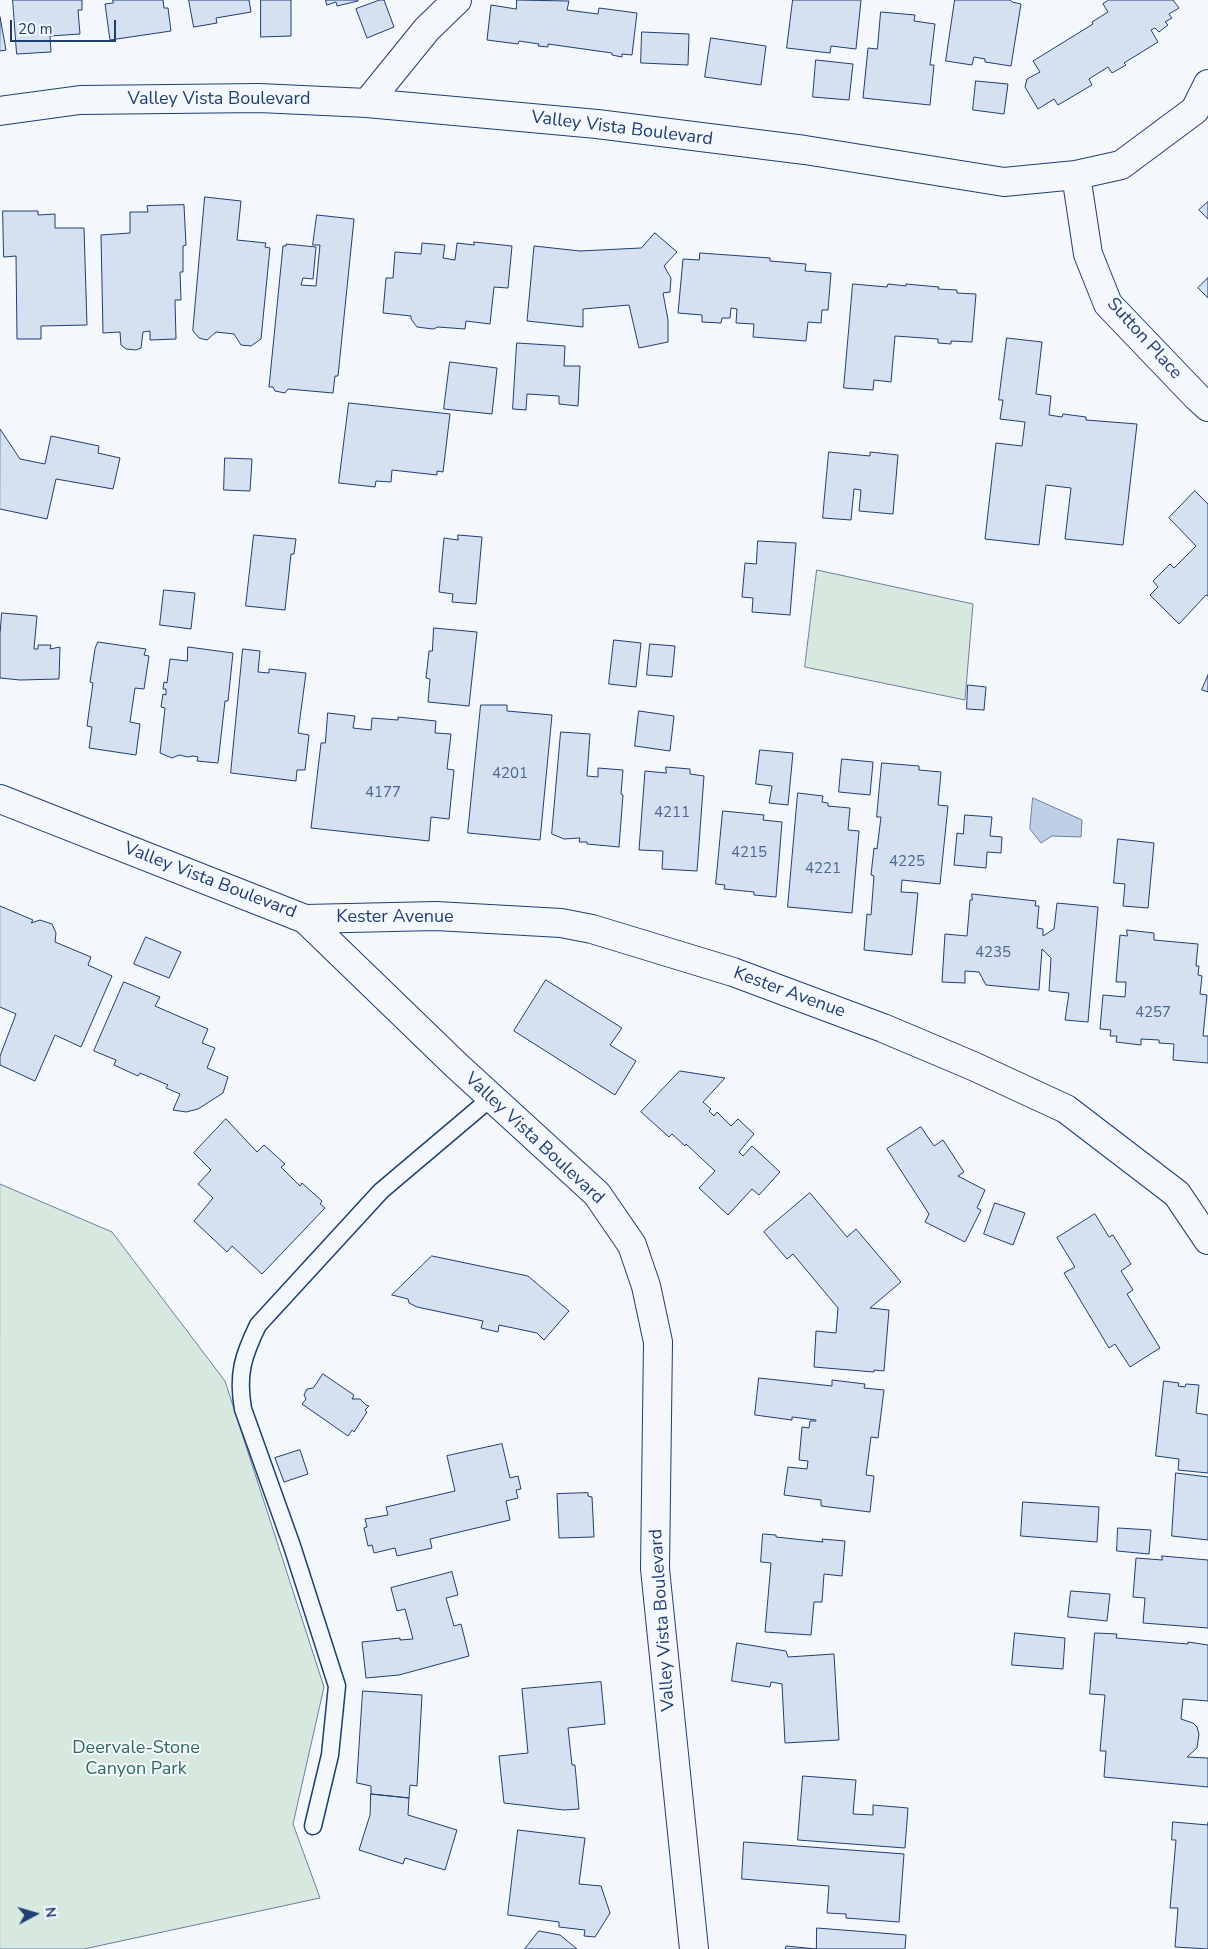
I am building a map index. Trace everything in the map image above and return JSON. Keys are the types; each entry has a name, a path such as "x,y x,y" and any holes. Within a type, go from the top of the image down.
{"street":[{"path":"367,102 427,29 457,0"},
{"name":"Valley Vista Boulevard","path":"0,111 80,100 259,98 367,102 597,124 785,148 1004,182 1076,175 1121,165 1195,110 1208,84"},
{"name":"Sutton Place","path":"1076,175 1088,254 1108,304 1208,407"},
{"name":"Valley Vista Boulevard","path":"0,799 305,919 491,1098 597,1194 632,1245 646,1286 658,1342 656,1569 667,1698 694,1949"},
{"name":"Kester Avenue","path":"305,919 436,916 561,924 592,929 733,972 883,1028 973,1066 1066,1109 1177,1194 1208,1240"}],"lane":[{"path":"313,1826 330,1755 337,1686 292,1546 243,1408 240,1376 246,1350 258,1325 381,1191 491,1098"}],"green space":[{"path":"817,570 973,604 965,700 805,667"},
{"name":"Deervale-Stone Canyon Park","path":"0,1184 112,1232 225,1381 324,1687 293,1824 320,1898 84,1949 0,1949"}],"water":[{"path":"1033,798 1082,820 1081,837 1052,836 1041,843 1030,829"}],"building":[{"path":"13,0 82,0 82,10 78,10 80,34 50,36 51,52 17,54"},
{"path":"113,0 163,0 164,8 168,8 171,31 110,40 105,4 113,3"},
{"path":"189,0 249,0 251,12 216,18 217,23 194,27"},
{"path":"261,0 291,0 291,36 261,37"},
{"path":"326,0 358,1 337,6 336,2 327,5"},
{"path":"384,0 394,27 367,38 356,9"},
{"path":"517,0 569,1 567,10 598,14 599,8 637,13 632,55 622,54 622,57 612,55 612,53 548,44 548,47 519,41 518,44 487,40 491,5 516,9"},
{"path":"793,0 861,0 856,49 831,46 830,53 787,48"},
{"path":"955,0 1010,0 1021,4 1011,66 985,62 985,59 974,57 972,65 946,61"},
{"path":"1109,0 1173,0 1179,8 1169,14 1172,18 1165,22 1168,25 1159,32 1155,28 1151,30 1158,42 1124,63 1126,65 1112,73 1108,67 1089,79 1092,85 1058,105 1054,99 1038,109 1025,87 1027,79 1040,72 1033,61 1093,24 1092,22 1108,12 1103,4"},
{"path":"881,12 915,15 914,21 935,24 930,65 934,65 930,105 863,98 868,48 877,49"},
{"path":"0,17 6,50 0,51"},
{"path":"642,32 689,34 688,65 641,63"},
{"path":"711,38 766,46 761,85 705,77"},
{"path":"816,60 853,64 849,100 813,97"},
{"path":"976,81 1008,84 1004,114 973,110"},
{"path":"205,197 241,201 237,240 266,243 265,247 270,248 261,339 251,346 241,345 234,334 216,332 207,340 199,338 193,331"},
{"path":"1208,202 1208,219 1199,210"},
{"path":"184,205 186,245 183,246 183,272 180,272 181,300 175,300 176,339 150,340 150,331 143,332 141,348 136,350 126,349 121,345 120,332 103,333 101,235 130,233 130,212 148,212 147,206"},
{"path":"3,211 38,211 38,215 55,214 55,228 84,228 87,325 41,326 41,339 17,339 16,256 4,257"},
{"path":"317,215 354,219 338,376 335,376 333,393 288,389 285,393 275,391 273,387 269,387 283,246 286,246 286,244 316,247 313,279 303,278 301,285 316,286 320,245 313,245"},
{"path":"655,233 677,252 664,266 671,278 670,292 663,293 668,320 668,342 639,348 629,305 583,309 583,327 527,321 534,246 580,251 641,248"},
{"path":"474,242 512,246 508,288 494,287 490,324 466,321 465,329 438,327 433,329 417,327 411,316 383,313 386,278 393,278 395,252 421,254 422,243 445,245 443,258 455,260 457,243 474,245"},
{"path":"700,253 770,258 770,261 806,264 805,271 831,273 828,310 822,310 821,323 808,322 806,341 753,337 754,324 736,323 737,309 731,308 730,318 722,318 721,323 702,322 702,315 678,313 683,259 699,260"},
{"path":"1208,278 1208,298 1198,288"},
{"path":"853,284 887,287 888,284 906,286 906,284 957,290 957,293 976,294 972,342 951,341 951,344 938,343 938,339 895,336 891,382 874,380 873,390 844,388"},
{"path":"1007,338 1042,342 1036,394 1051,396 1049,415 1062,417 1063,414 1086,417 1086,420 1137,424 1123,545 1065,539 1071,488 1046,485 1039,545 985,539 996,443 1022,446 1025,422 1000,419 1003,400 999,400"},
{"path":"517,343 565,346 564,366 580,366 578,406 559,404 559,396 527,394 526,410 513,409"},
{"path":"450,362 497,368 492,414 444,409"},
{"path":"349,403 450,414 443,472 437,471 437,475 392,470 391,482 376,481 375,487 339,483"},
{"path":"0,429 20,459 45,464 51,436 99,446 98,453 120,458 113,489 56,479 47,519 0,509"},
{"path":"829,452 870,456 870,452 898,455 893,514 859,511 861,490 854,489 851,520 823,518"},
{"path":"225,458 252,459 250,491 224,490"},
{"path":"1195,491 1208,504 1208,596 1206,595 1179,624 1150,595 1158,587 1153,581 1170,564 1174,568 1196,546 1169,518"},
{"path":"254,535 296,539 294,554 291,554 285,610 246,606"},
{"path":"458,535 482,537 476,604 452,602 453,594 439,592 444,538 458,540"},
{"path":"758,541 796,543 790,615 752,612 753,598 742,597 745,563 756,564"},
{"path":"164,590 195,593 191,629 160,625"},
{"path":"2,613 37,616 34,649 38,649 38,645 51,645 50,649 60,647 59,679 20,680 0,678"},
{"path":"434,628 477,632 469,706 428,702 430,679 426,678 429,651 432,651"},
{"path":"614,640 641,643 636,687 609,684"},
{"path":"98,642 146,649 144,655 149,656 144,689 135,688 130,722 140,724 136,755 89,748 92,727 87,726 93,683 90,682 95,649"},
{"path":"650,644 675,646 672,677 647,675"},
{"path":"188,647 233,653 228,701 225,701 218,763 197,761 198,757 193,756 179,755 172,758 160,753 165,708 161,707 163,694 166,695 166,689 163,689 164,682 167,683 170,659 187,661"},
{"path":"243,649 260,651 258,672 269,673 269,669 306,673 298,733 309,735 305,770 297,770 296,781 231,773"},
{"path":"1208,675 1208,692 1202,690"},
{"path":"968,685 986,687 984,710 967,709"},
{"path":"481,705 507,705 507,711 552,715 540,840 468,833"},
{"path":"639,711 674,716 670,751 635,746"},
{"path":"328,713 355,716 353,728 371,730 372,718 398,720 398,717 436,721 435,733 451,734 447,769 454,770 449,819 431,817 429,841 311,828 321,743 325,743"},
{"path":"561,732 590,734 587,776 598,777 598,768 623,770 619,847 587,844 587,842 579,842 580,838 564,839 552,834"},
{"path":"760,750 793,753 788,805 769,803 772,786 756,784"},
{"path":"842,759 873,762 870,795 839,792"},
{"path":"882,763 919,766 919,770 941,772 938,805 948,806 940,884 902,880 901,892 918,893 912,955 864,950 867,914 871,915 874,876 871,875 874,848 877,849 881,817 877,817"},
{"path":"666,767 690,769 690,774 704,776 697,871 662,869 663,851 639,850 645,771 666,773"},
{"path":"798,793 823,796 822,802 828,803 828,806 850,808 848,830 859,831 852,913 788,907"},
{"path":"723,811 764,815 763,820 782,822 776,897 754,895 754,892 724,889 725,885 716,884"},
{"path":"965,815 992,817 990,836 1002,837 1001,853 987,852 986,868 954,865 957,833 963,834"},
{"path":"1118,839 1154,843 1148,908 1123,906 1125,884 1114,883"},
{"path":"972,894 1036,901 1035,906 1039,906 1037,928 1043,929 1043,936 1054,929 1057,903 1098,907 1088,1022 1065,1020 1069,993 1049,991 1051,958 1042,949 1039,990 986,985 979,972 965,971 965,983 942,982 945,934 967,936"},
{"path":"0,906 33,920 31,923 40,920 52,924 56,933 55,942 91,957 88,965 112,976 81,1047 55,1035 35,1081 0,1065 0,1056 16,1014 0,1007"},
{"path":"1127,930 1154,933 1154,940 1198,944 1196,966 1199,966 1198,975 1202,976 1200,994 1207,995 1203,1036 1208,1036 1208,1063 1173,1060 1174,1044 1159,1043 1159,1040 1141,1039 1141,1045 1116,1042 1117,1036 1110,1036 1111,1030 1100,1029 1103,995 1125,997 1126,982 1116,982 1120,935 1127,936"},
{"path":"146,937 181,952 169,978 134,964"},
{"path":"546,980 622,1028 610,1045 636,1061 615,1095 514,1031"},
{"path":"124,982 160,997 155,1006 208,1029 202,1043 215,1048 207,1068 228,1077 223,1093 198,1109 186,1112 173,1110 180,1094 166,1088 168,1085 140,1073 138,1076 114,1065 116,1060 94,1051"},
{"path":"680,1071 725,1078 703,1102 711,1109 709,1111 714,1116 717,1112 731,1126 738,1119 754,1134 739,1152 743,1156 752,1146 780,1172 759,1195 752,1189 728,1215 699,1188 715,1171 686,1144 685,1146 672,1134 669,1137 641,1112"},
{"path":"226,1119 257,1152 264,1145 285,1164 281,1167 300,1186 302,1183 322,1201 320,1204 325,1208 262,1274 232,1246 227,1252 194,1221 213,1198 198,1184 211,1170 194,1153"},
{"path":"921,1127 934,1146 943,1140 964,1172 958,1176 985,1190 977,1208 981,1210 965,1242 925,1222 929,1214 887,1149"},
{"path":"810,1193 847,1237 856,1229 901,1282 870,1308 889,1310 884,1371 874,1370 874,1372 814,1367 816,1331 836,1333 838,1308 793,1254 787,1259 764,1232"},
{"path":"995,1203 1025,1213 1013,1245 984,1234"},
{"path":"1095,1214 1109,1237 1113,1235 1131,1264 1121,1271 1133,1290 1127,1294 1160,1348 1130,1367 1115,1344 1109,1348 1064,1273 1075,1267 1057,1238"},
{"path":"432,1256 528,1276 569,1311 544,1340 537,1333 499,1325 498,1332 481,1328 483,1321 417,1307 409,1303 408,1299 392,1295"},
{"path":"323,1374 354,1395 352,1399 360,1399 369,1406 354,1432 352,1430 348,1436 302,1404 306,1399 304,1395 307,1389 313,1388"},
{"path":"759,1378 832,1386 832,1380 865,1384 864,1388 884,1390 878,1438 871,1437 866,1475 874,1476 870,1512 821,1506 821,1500 784,1495 788,1467 807,1469 808,1461 799,1460 802,1427 809,1428 810,1421 816,1420 792,1417 792,1420 755,1415"},
{"path":"1164,1381 1179,1383 1178,1386 1185,1387 1186,1384 1199,1385 1196,1413 1208,1415 1208,1473 1178,1470 1179,1459 1156,1456"},
{"path":"502,1444 510,1478 518,1476 521,1489 516,1490 518,1498 506,1501 510,1520 430,1539 432,1548 397,1556 395,1548 374,1553 372,1545 368,1546 364,1528 367,1527 365,1519 388,1515 386,1507 455,1491 447,1456"},
{"path":"300,1450 308,1474 284,1482 275,1458"},
{"path":"1176,1473 1208,1477 1208,1540 1172,1536"},
{"path":"588,1493 588,1496 592,1497 594,1537 559,1538 557,1494"},
{"path":"1023,1502 1099,1507 1097,1542 1021,1536"},
{"path":"1118,1528 1151,1530 1149,1554 1117,1551"},
{"path":"763,1534 823,1542 822,1539 845,1541 842,1576 824,1574 822,1602 814,1602 811,1635 765,1632 771,1563 761,1562"},
{"path":"1162,1556 1208,1560 1208,1628 1143,1623 1145,1598 1133,1597 1136,1558 1162,1560"},
{"path":"452,1572 458,1595 446,1598 454,1626 461,1624 469,1656 399,1675 366,1678 362,1642 400,1638 400,1640 413,1639 405,1609 397,1611 391,1588"},
{"path":"1071,1591 1110,1594 1107,1621 1068,1617"},
{"path":"1015,1633 1065,1638 1063,1669 1012,1665"},
{"path":"1095,1633 1117,1634 1116,1638 1208,1645 1208,1701 1183,1699 1181,1719 1193,1723 1197,1727 1199,1734 1197,1748 1187,1757 1208,1758 1208,1787 1104,1777 1106,1751 1100,1751 1105,1695 1090,1694"},
{"path":"737,1643 786,1651 788,1657 834,1654 839,1740 785,1743 782,1684 771,1682 770,1687 732,1681"},
{"path":"601,1682 605,1724 568,1728 572,1765 575,1765 579,1809 564,1810 504,1803 499,1756 528,1753 522,1689"},
{"path":"363,1691 422,1695 417,1786 410,1785 409,1798 371,1794 371,1786 357,1783"},
{"path":"803,1776 856,1780 853,1814 873,1815 873,1805 908,1808 905,1848 798,1840"},
{"path":"371,1794 409,1798 408,1815 457,1830 445,1870 405,1858 403,1864 359,1850 370,1815"},
{"path":"1173,1822 1208,1825 1208,1949 1175,1947 1178,1908 1170,1908 1176,1840 1172,1840"},
{"path":"518,1830 585,1838 579,1884 601,1886 610,1913 595,1937 584,1936 585,1930 559,1927 559,1922 508,1915"},
{"path":"744,1842 904,1854 899,1922 846,1918 846,1914 827,1913 829,1886 742,1879"},
{"path":"817,1928 906,1935 905,1949 816,1949"},
{"path":"539,1931 560,1935 577,1949 525,1949"},
{"path":"786,1946 816,1949 785,1949"}]}
